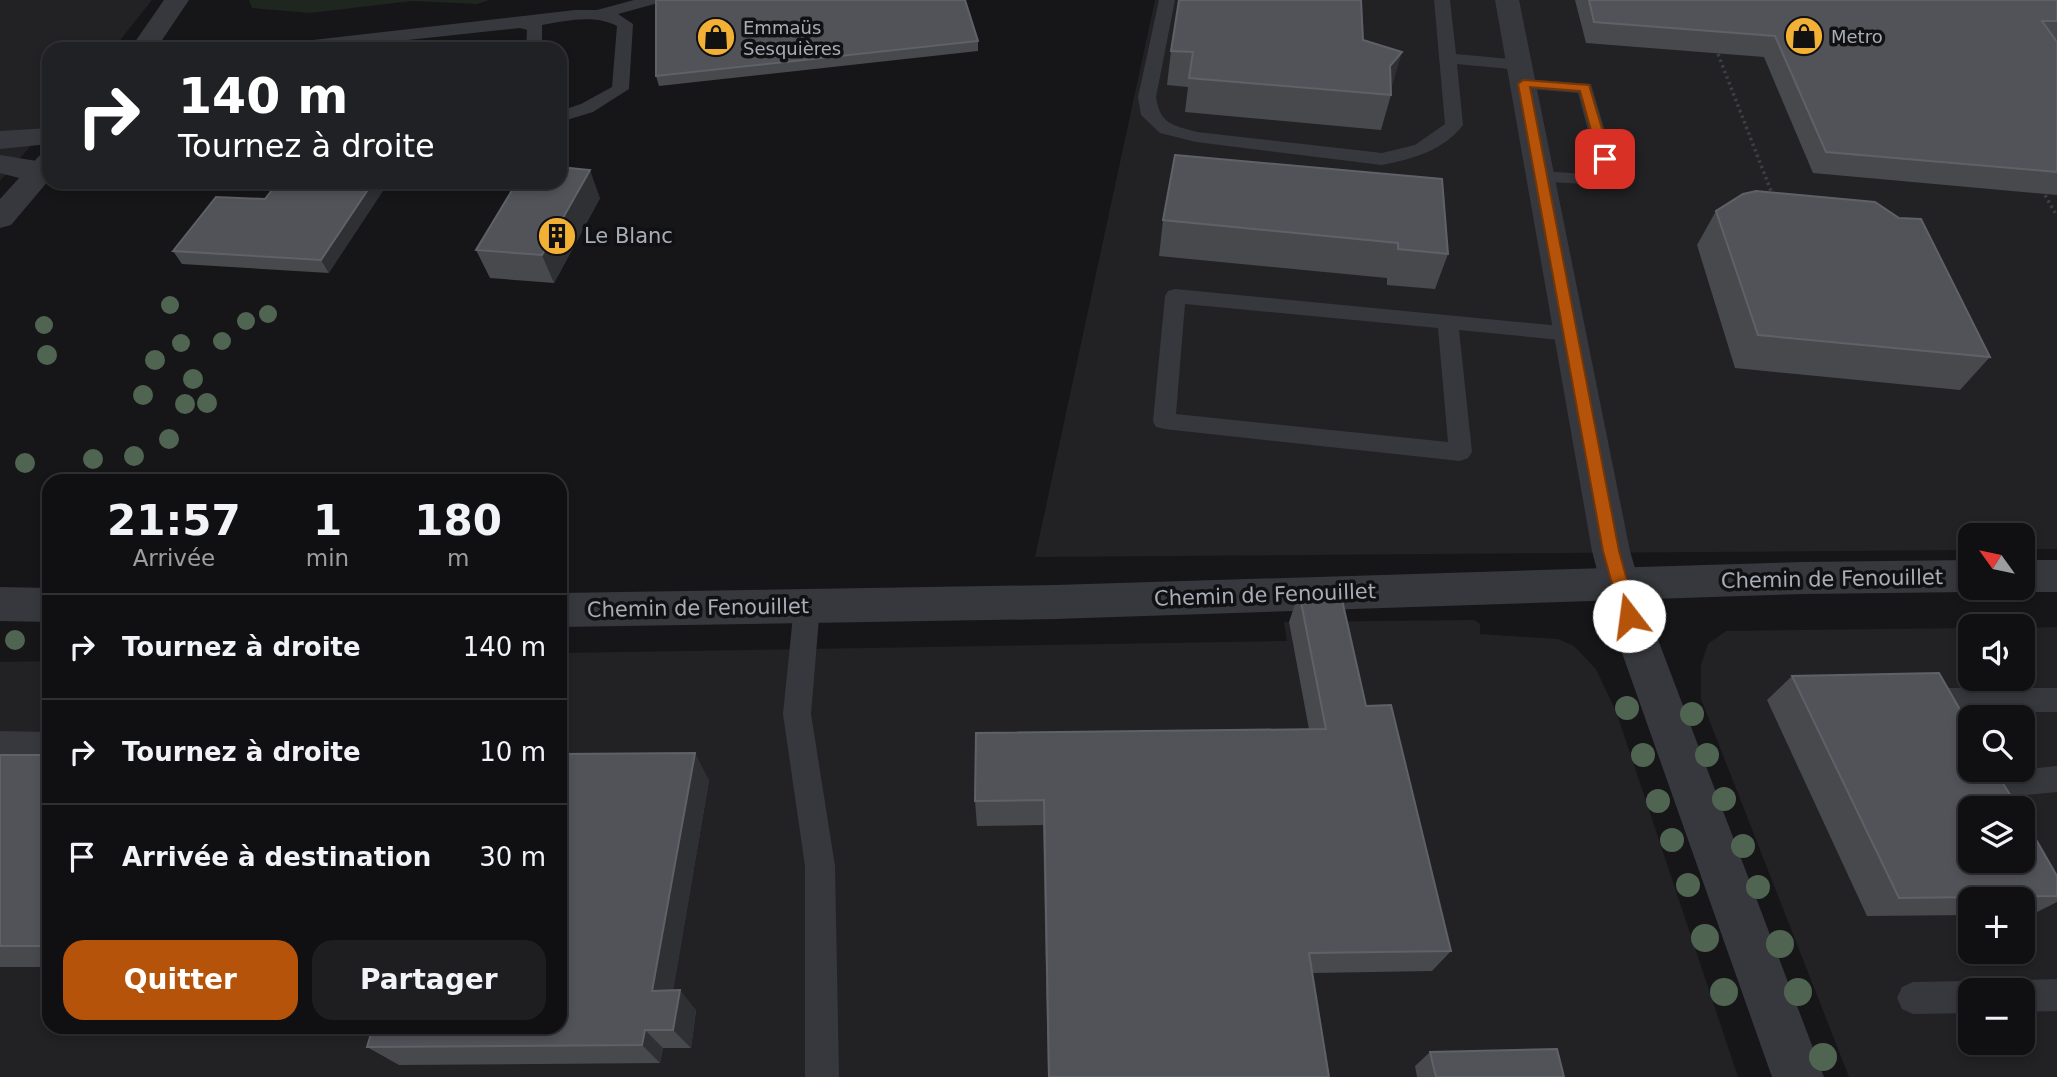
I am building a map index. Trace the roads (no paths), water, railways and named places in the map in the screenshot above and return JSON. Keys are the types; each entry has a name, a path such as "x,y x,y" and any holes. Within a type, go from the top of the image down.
{"street":[{"path":"148,42 177,0"},
{"path":"1507,0 1611,551 1629,616 1798,1077"},
{"path":"0,140 42,137"},
{"path":"0,164 19,169 42,166"},
{"path":"0,218 42,169"},
{"name":"Chemin de Fenouillet","path":"567,610 1069,601 1803,578 1958,576"},
{"path":"2035,576 2057,576"},
{"path":"0,604 42,605"}],"lane":[{"path":"343,42 601,14 652,0"},
{"path":"1167,0 1147,97 1150,115 1166,129 1196,137 1382,159 1410,154 1439,141 1454,125 1442,0"},
{"path":"567,115 587,108 620,89 625,24 615,16 601,14"},
{"path":"520,23 535,27 534,42"},
{"path":"1448,58 1585,88 1611,182 1541,177"},
{"path":"1448,323 1460,452 1164,421 1175,296 1571,334"},
{"path":"807,606 797,715 820,866 822,1077"},
{"path":"1944,700 2057,700"},
{"path":"0,744 42,745"},
{"path":"2005,784 2057,779"},
{"path":"2035,996 2057,995"},
{"path":"1913,998 1958,997"}],"place":[{"name":"Metro","path":"1804,36"},
{"name":"Emmaüs Sesquières","path":"716,37"},
{"name":"Le Blanc","path":"557,236"}]}
